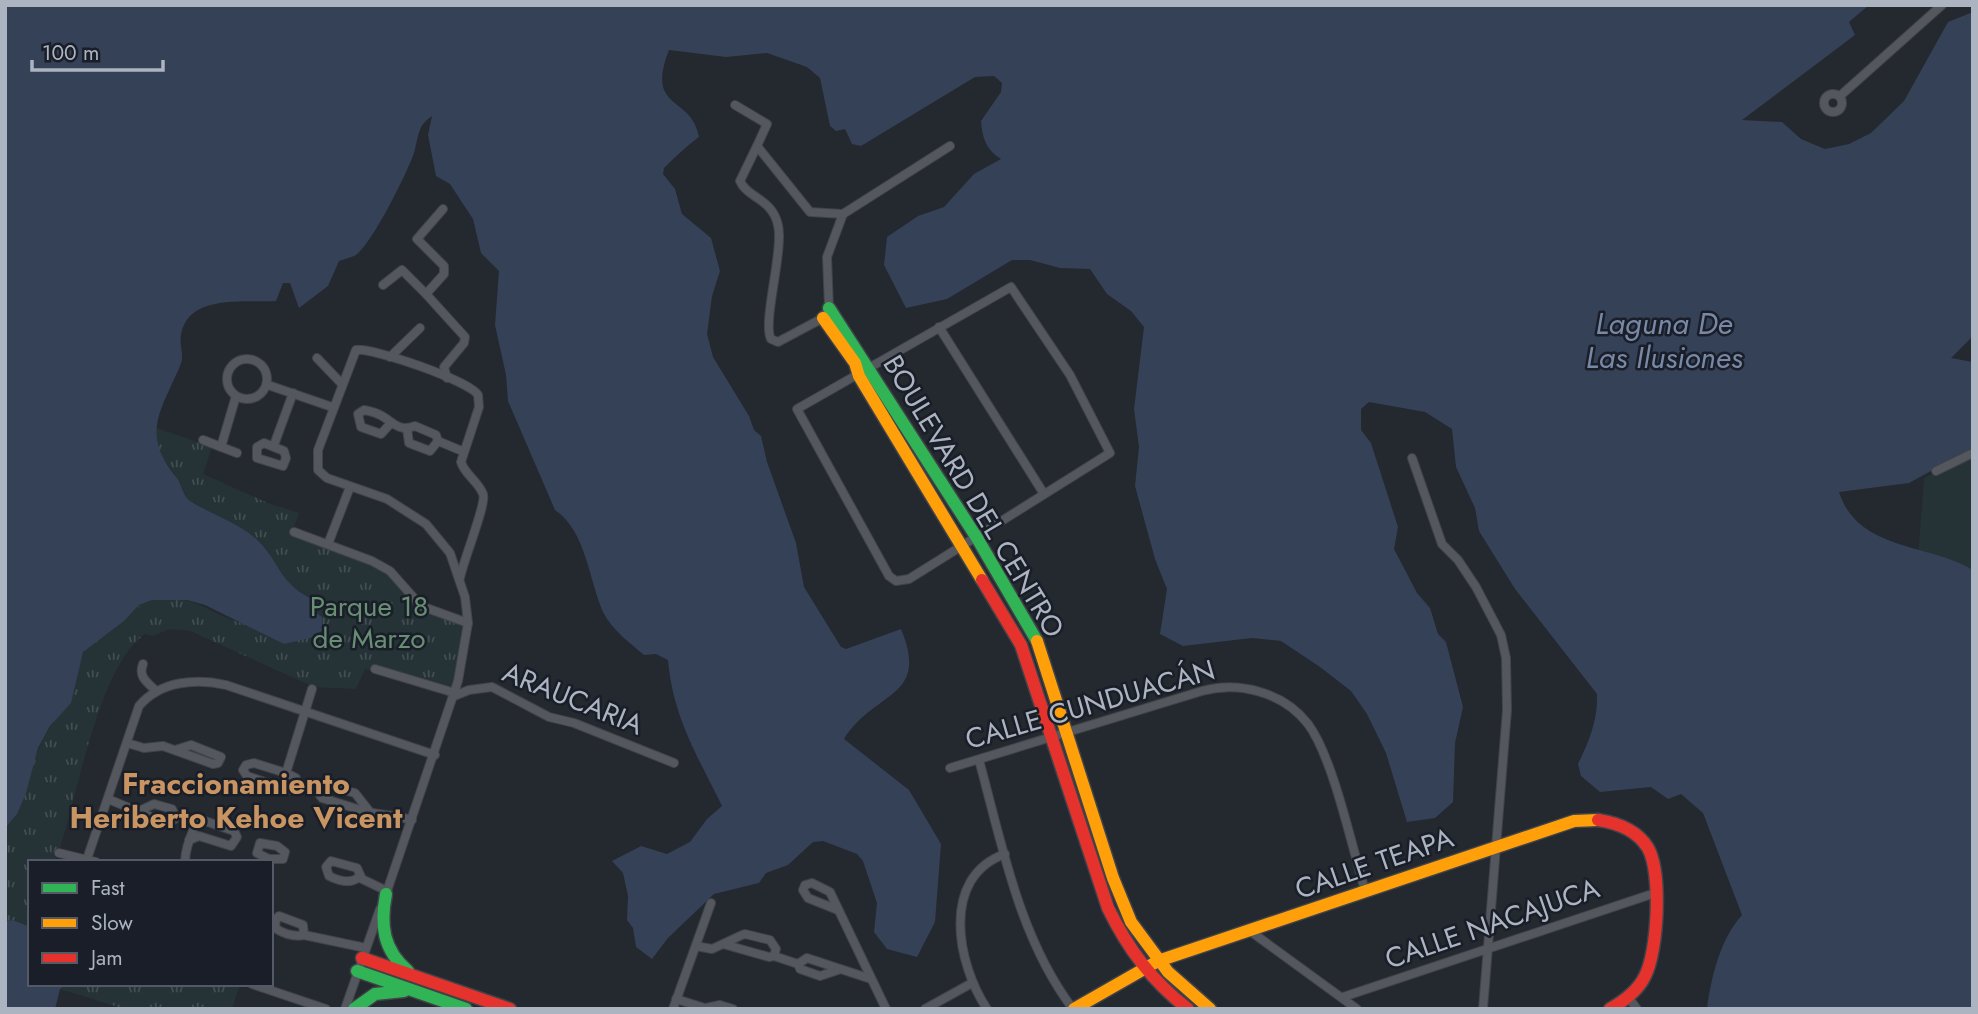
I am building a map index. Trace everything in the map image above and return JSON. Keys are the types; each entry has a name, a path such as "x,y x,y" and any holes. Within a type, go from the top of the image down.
{"street":[{"path":"1840,96 1942,5"},
{"path":"736,105 768,124 740,181 766,203 778,226 768,333 778,342 827,313 827,257 843,214"},
{"path":"757,146 810,212 843,214 950,146"},
{"path":"426,294 445,270 417,236 443,209"},
{"path":"383,285 402,270 465,337 464,344 444,367 447,377"},
{"path":"1011,287 1068,370 1108,444 1110,453 976,538 902,581 890,576 797,409 939,327 1011,287"},
{"name":"BOULEVARD DEL CENTRO","path":"827,313 856,356 1021,645 1131,922 1158,961 1210,1009"},
{"path":"939,327 1044,494"},
{"path":"390,358 420,328"},
{"path":"345,1009 435,755 454,694 468,623 460,578 439,538 417,516 387,499 327,478 318,470 318,450 341,383 356,350 362,349 447,377 473,388 478,395 479,407 462,451 463,469 483,493 484,505 468,543 460,578"},
{"path":"317,358 341,383"},
{"path":"248,359 260,362 268,375 268,385 257,396 248,399 236,396 228,386 228,369 236,361 248,359"},
{"name":"BOULEVARD DEL CENTRO","path":"862,370 976,538 1037,638 1058,734 1100,891 1116,928 1143,967 1160,986 1188,1009"},
{"path":"268,385 332,407"},
{"path":"274,445 293,393"},
{"path":"220,447 236,396"},
{"path":"393,425 381,434 361,426 358,414 364,410 384,416 393,425 407,429 415,426 436,435 438,441 462,451"},
{"path":"407,429 409,443 430,451 438,441"},
{"path":"203,440 237,453"},
{"path":"1936,471 1973,453"},
{"path":"1412,458 1442,544 1458,560 1476,587 1504,646 1508,693 1498,847 1483,1009"},
{"path":"328,544 350,486"},
{"path":"294,532 390,571 425,608 468,623"},
{"path":"144,664 141,671 143,678 156,691"},
{"path":"375,669 454,694"},
{"path":"59,853 91,860 107,799 139,706 156,691 185,682 207,681 435,755"},
{"name":"CALLE CUNDUACÁN","path":"950,768 1222,686 1243,687 1275,699 1300,716 1316,738 1365,890"},
{"name":"ARAUCARIA","path":"454,694 492,687 549,717 574,723 674,763"},
{"path":"286,773 312,689"},
{"path":"127,743 144,748 161,746 213,764 218,764 222,757 218,753 191,745 175,750"},
{"path":"979,760 1004,854 1040,953 1074,1009"},
{"path":"254,763 286,773 298,781 293,790 247,776 243,770 246,765 254,763"},
{"path":"370,812 355,793 320,784 320,796 370,812 412,820"},
{"path":"107,799 139,811"},
{"name":"CALLE TEAPA","path":"1074,1009 1143,967 1158,961 1579,820 1615,822 1634,834 1649,852 1655,872 1651,962 1643,981 1628,997"},
{"path":"185,860 189,840 195,824 205,821 234,831 237,836 231,846 199,836 189,840"},
{"path":"987,1009 972,983 962,943 962,904 979,870 1004,854"},
{"path":"359,877 387,893"},
{"path":"387,893 381,920 385,942 398,962 417,977"},
{"name":"CALLE NACAJUCA","path":"1343,998 1655,893"},
{"path":"673,1009 711,903"},
{"path":"838,910 886,1009"},
{"path":"1250,931 1357,1009"},
{"path":"304,934 364,953 417,977 502,1007"},
{"path":"696,946 712,949 748,934 773,942 776,949 774,956"},
{"path":"723,944 774,956 798,964 802,970 820,976 841,969"},
{"path":"798,964 807,958 871,979"},
{"path":"357,971 427,995 450,1006 466,1009"},
{"path":"925,1009 972,983"},
{"path":"258,986 326,1009"},
{"path":"354,1009 381,992 400,990 427,995"},
{"path":"450,1006 456,990"},
{"path":"1610,1009 1628,997 1637,1009"},
{"path":"676,999 707,1008 720,1005 733,1009"}],"green space":[{"name":"Parque 18 de Marzo","path":"156,428 212,447 203,474 268,503 299,513 292,532 389,573 411,600 466,625 455,693 365,669 356,689 314,687 190,631 169,629 153,636 145,634 128,651 113,676 101,706 56,860 28,860 28,926 13,920 5,921 5,828 19,809 40,746 65,703 79,661 88,647 118,626 139,606 151,600 166,598 189,601 248,624 315,612 312,599 281,576 266,552 187,499 180,482 157,449"},
{"path":"1973,453 1973,580 1918,557 1924,478"},
{"path":"65,986 239,986 232,1009 125,1009 60,989"}],"water":[{"name":"Laguna De Las Ilusiones","path":"5,5 1869,5 1849,22 1855,35 1742,120 1782,122 1801,139 1825,149 1849,144 1871,133 1904,101 1948,22 1973,12 1973,336 1951,358 1973,362 1973,448 1909,483 1839,492 1848,511 1862,525 1878,535 1955,561 1973,570 1973,1009 1707,1009 1722,947 1742,915 1703,813 1681,794 1668,799 1651,787 1600,792 1581,776 1578,764 1592,730 1597,694 1515,589 1479,531 1475,508 1456,467 1452,429 1425,412 1369,402 1361,409 1361,430 1371,443 1398,527 1394,549 1417,593 1430,608 1438,634 1446,642 1463,707 1455,743 1453,802 1435,818 1407,822 1386,753 1367,714 1351,691 1320,667 1281,641 1252,638 1183,646 1160,634 1167,589 1155,559 1135,486 1139,447 1134,409 1144,327 1131,311 1107,294 1090,269 1060,268 1030,260 1012,260 947,299 906,308 884,265 887,237 918,216 944,207 974,174 1001,159 986,143 981,121 1001,92 1002,83 994,76 975,77 861,146 852,144 845,129 836,131 830,126 820,78 807,67 767,53 726,57 669,50 662,84 672,101 688,114 699,137 664,168 663,174 675,189 682,214 711,238 720,271 712,296 707,334 713,357 749,416 754,430 761,436 767,462 796,543 804,587 841,647 846,649 901,629 908,652 909,669 904,682 857,723 844,739 909,790 941,844 935,922 917,957 887,949 874,932 877,903 863,861 857,854 823,841 813,842 788,865 766,873 759,883 714,894 668,938 652,959 636,947 633,928 627,920 628,896 623,873 612,861 641,846 667,854 690,842 707,819 722,806 681,718 668,660 656,654 644,655 621,635 603,612 580,543 574,530 555,510 508,401 506,375 495,325 499,271 481,253 473,219 450,184 436,176 428,135 432,116 421,128 414,153 397,192 378,225 361,250 354,256 339,261 328,286 299,308 290,283 283,283 276,301 219,303 194,313 186,322 181,335 181,362 158,422 159,448 188,499 255,538 285,578 312,599 315,612 322,617 323,630 314,637 284,644 205,605 187,600 152,600 139,605 124,621 83,652 71,703 50,726 38,748 26,793 17,814 5,828"},
{"path":"13,920 28,926 28,986 65,986 60,989 55,1009 5,1009 5,921"}],"traffic: fast":[{"path":"829,308 977,538 1037,641"},
{"path":"386,894 383,916 385,936 393,954 408,971"},
{"path":"357,971 466,1009"},
{"path":"354,1009 375,994 404,991"}],"traffic: slow":[{"path":"823,318 855,363 859,376 982,580"},
{"path":"1037,641 1113,878 1131,922 1168,972 1210,1009"},
{"path":"1074,1009 1158,961 1574,821 1598,820"}],"traffic: jam":[{"path":"982,580 1021,645 1108,908 1142,963 1163,987 1188,1009"},
{"path":"1598,820 1626,828 1644,842 1652,860 1657,893 1653,949 1645,976 1630,995 1610,1009"},
{"path":"362,958 510,1009"}],"district":[{"name":"Fraccionamiento Heriberto Kehoe Vicent","path":"236,801"}]}
